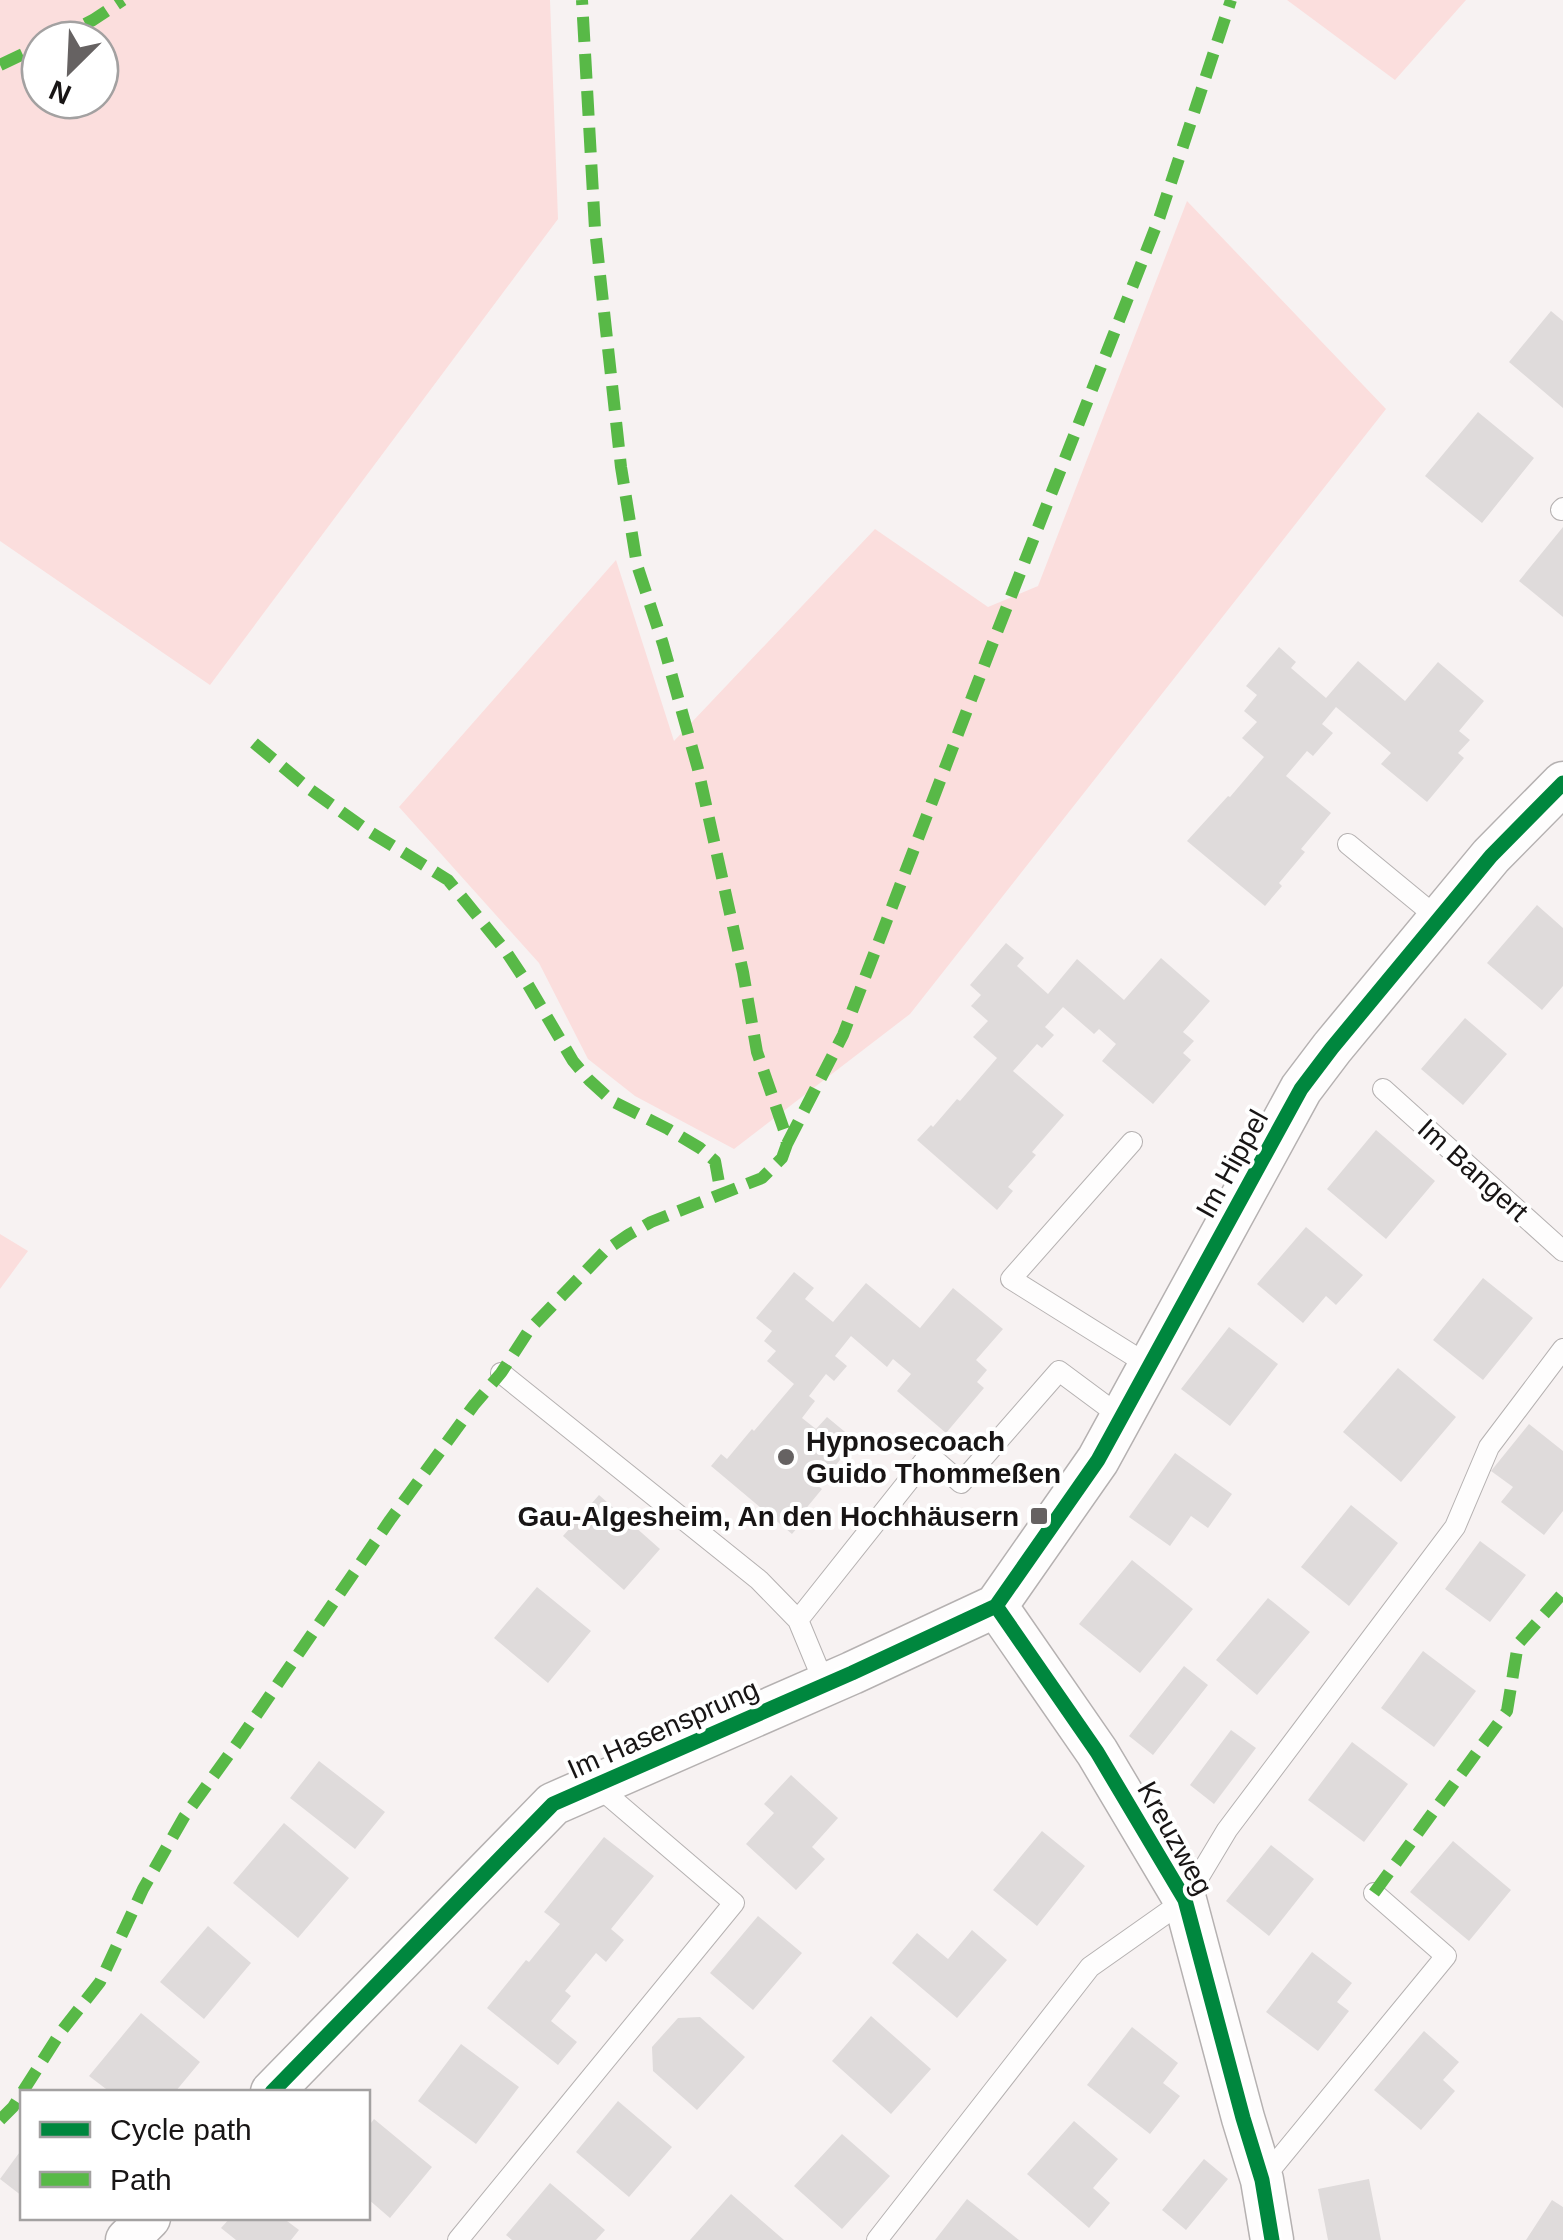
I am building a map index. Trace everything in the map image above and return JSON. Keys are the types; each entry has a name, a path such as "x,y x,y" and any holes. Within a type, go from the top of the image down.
{"street":[{"name":"Im Hippel","path":"996,1606 1098,1460 1301,1089 1491,856 1563,783"},
{"name":"Kreuzweg","path":"996,1606 1097,1752 1186,1900 1262,2180 1272,2240"},
{"name":"Im Hasensprung","path":"274,2090 554,1804 996,1606"},
{"path":"128,2240 148,2220"}],"lane":[{"path":"1348,844 1439,919"},
{"name":"Im Bangert","path":"1383,1089 1563,1251"},
{"path":"1132,1142 1011,1280 1150,1366"},
{"name":"Kreuzweg","path":"877,2240 1090,1968 1186,1900 1227,1830 1455,1526 1488,1446 1563,1349"},
{"path":"798,1620 929,1455 961,1483 1059,1370 1122,1418"},
{"path":"502,1373 759,1580 798,1620 825,1685"},
{"name":"Im Hasensprung","path":"458,2240 734,1903 596,1786"},
{"path":"1262,2180 1446,1956 1374,1893"}],"shaded area":[{"path":"0,0 550,0 558,219 210,685 0,541"},
{"path":"1287,0 1466,0 1395,80"},
{"path":"1187,201 1386,409 910,1014 734,1149 635,1096 588,1059 539,963 399,807 616,560 674,741 875,529 988,607 1038,586"},
{"path":"0,1234 28,1251 0,1289"}],"building":[{"path":"1551,311 1563,321 1563,408 1509,362"},
{"path":"1478,412 1534,458 1482,523 1425,476"},
{"path":"1563,527 1563,617 1519,581"},
{"path":"1279,647 1296,662 1291,668 1326,698 1358,661 1405,701 1438,662 1484,701 1459,731 1470,740 1458,753 1464,758 1427,802 1381,764 1391,753 1336,707 1322,724 1333,733 1313,756 1307,751 1286,776 1331,813 1301,849 1305,852 1265,906 1187,841 1264,757 1242,738 1257,722 1244,711 1257,695 1246,686"},
{"path":"1537,905 1563,928 1563,986 1542,1010 1487,963"},
{"path":"1006,943 1024,958 1017,966 1048,994 1077,959 1124,1000 1161,958 1210,1001 1183,1032 1194,1041 1183,1053 1191,1060 1153,1104 1102,1061 1116,1044 1099,1029 1094,1034 1063,1007 1045,1027 1054,1035 1042,1048 1037,1044 1013,1071 1064,1115 1032,1152 1036,1155 1008,1187 1013,1191 997,1210 917,1140 957,1099 960,1101 997,1058 973,1037 988,1021 971,1006 981,995 970,985"},
{"path":"1465,1018 1507,1054 1463,1105 1421,1069"},
{"path":"1376,1130 1435,1181 1386,1239 1327,1189"},
{"path":"1306,1227 1363,1275 1336,1305 1326,1296 1303,1323 1257,1284"},
{"path":"794,1272 814,1288 805,1299 833,1322 866,1283 920,1328 953,1288 1003,1329 976,1360 987,1370 977,1382 984,1388 946,1433 897,1391 911,1374 893,1359 887,1367 851,1336 835,1356 847,1366 834,1381 826,1374 809,1396 815,1401 802,1418 816,1429 827,1417 856,1441 818,1486 822,1489 799,1517 803,1521 792,1534 711,1466 721,1454 727,1459 794,1384 767,1361 776,1351 764,1341 772,1331 756,1318"},
{"path":"1483,1278 1533,1318 1483,1380 1433,1340"},
{"path":"1229,1327 1278,1364 1230,1426 1181,1389"},
{"path":"1398,1368 1456,1417 1401,1482 1343,1432"},
{"path":"1529,1424 1563,1451 1563,1511 1544,1535 1501,1502 1513,1487 1491,1471"},
{"path":"1175,1453 1232,1494 1208,1528 1191,1516 1170,1546 1129,1517"},
{"path":"599,1495 660,1549 624,1590 563,1536"},
{"path":"1351,1505 1398,1543 1349,1606 1301,1567"},
{"path":"1480,1541 1526,1575 1490,1622 1445,1589"},
{"path":"1132,1560 1193,1609 1140,1673 1079,1624"},
{"path":"537,1587 591,1631 548,1683 494,1638"},
{"path":"1268,1598 1310,1632 1257,1695 1216,1660"},
{"path":"1423,1651 1476,1691 1434,1747 1381,1708"},
{"path":"1184,1666 1208,1685 1153,1755 1129,1736"},
{"path":"1231,1730 1256,1748 1214,1804 1190,1785"},
{"path":"1352,1742 1408,1784 1364,1842 1308,1800"},
{"path":"319,1761 385,1812 355,1849 290,1798"},
{"path":"791,1775 838,1818 812,1847 825,1859 796,1890 746,1844 774,1813 764,1804"},
{"path":"284,1823 349,1878 298,1938 233,1883"},
{"path":"1042,1831 1085,1866 1037,1926 993,1890"},
{"path":"604,1837 654,1876 611,1929 624,1940 606,1962 596,1953 565,1991 571,1996 551,2021 577,2042 558,2065 487,2008 560,1924 544,1912"},
{"path":"1453,1841 1511,1890 1469,1941 1410,1892"},
{"path":"1271,1845 1314,1879 1269,1936 1226,1901"},
{"path":"758,1916 802,1953 753,2010 710,1973"},
{"path":"208,1926 251,1963 204,2019 160,1982"},
{"path":"972,1930 1007,1960 957,2018 892,1963 917,1933 948,1959"},
{"path":"1312,1952 1352,1983 1337,2002 1349,2011 1318,2051 1266,2012"},
{"path":"141,2013 200,2062 177,2090 107,2090 89,2076"},
{"path":"871,2016 931,2069 891,2114 832,2061"},
{"path":"700,2017 745,2057 697,2110 653,2071 652,2047 678,2018"},
{"path":"1132,2027 1178,2063 1163,2083 1180,2096 1150,2134 1087,2085"},
{"path":"1424,2031 1459,2062 1443,2080 1455,2091 1421,2130 1374,2090"},
{"path":"461,2044 519,2087 476,2144 418,2101"},
{"path":"618,2101 672,2147 629,2197 576,2152"},
{"path":"374,2119 432,2167 390,2218 370,2201 370,2124"},
{"path":"1074,2121 1118,2159 1093,2188 1110,2203 1089,2228 1027,2174"},
{"path":"842,2134 890,2176 842,2229 794,2186"},
{"path":"20,2152 20,2194 0,2179"},
{"path":"1204,2159 1228,2179 1186,2230 1162,2210"},
{"path":"1369,2179 1381,2240 1328,2240 1318,2189"},
{"path":"550,2183 605,2230 596,2240 512,2240 506,2235"},
{"path":"731,2194 784,2240 690,2240"},
{"path":"967,2199 1019,2240 935,2240"},
{"path":"1552,2200 1563,2207 1563,2240 1526,2240"},
{"path":"228,2220 286,2220 299,2230 291,2240 236,2240 221,2228"}],"marked path":[{"path":"93,20 123,0"},
{"path":"24,2090 60,2033 100,1982 143,1889 184,1817 390,1520 529,1330 606,1250 651,1222 762,1178 782,1158 787,1144 757,1052 698,769 637,565 621,467 595,229 582,0"},
{"path":"787,1144 843,1035 1160,216 1231,0"},
{"path":"0,65 20,56"},
{"path":"254,743 367,830 448,880 505,950 573,1061 589,1080 612,1101 700,1148 715,1161 721,1194"},
{"path":"1374,1893 1507,1711 1518,1644 1563,1593"},
{"path":"0,2120 20,2096"}],"cycle path":[{"path":"996,1606 1098,1460 1301,1089 1491,856 1563,783"},
{"path":"996,1606 1097,1752 1185,1900 1262,2180 1272,2240"},
{"path":"274,2090 553,1804 996,1606"}],"place":[{"name":"Hypnosecoach Guido Thommeßen","path":"786,1457"},
{"name":"Gau-Algesheim, An den Hochhäusern","path":"1039,1516"}]}
